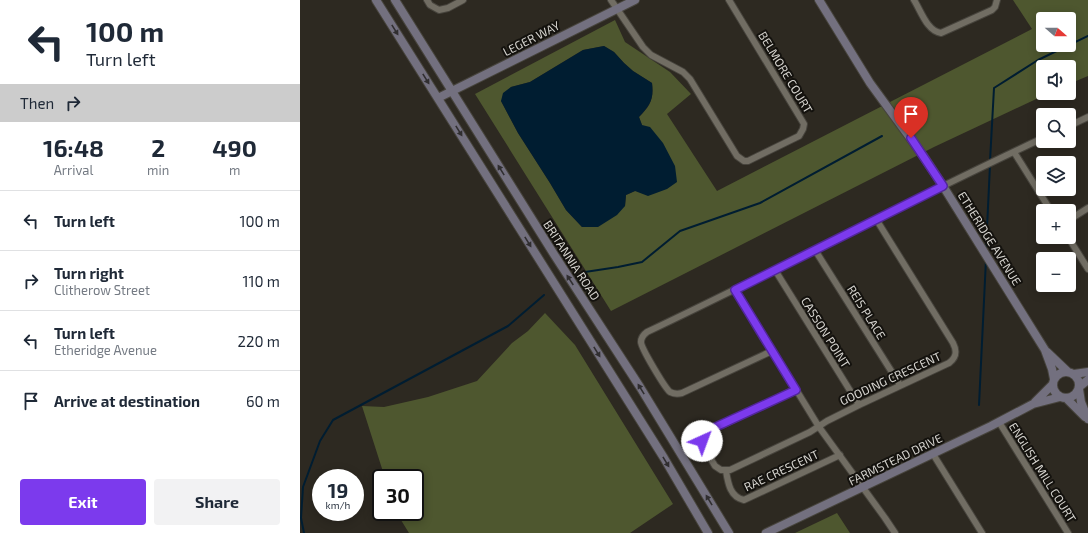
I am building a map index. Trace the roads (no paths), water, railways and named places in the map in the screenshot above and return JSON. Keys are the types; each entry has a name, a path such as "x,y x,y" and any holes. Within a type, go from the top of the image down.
{"main road":[{"path":"376,0 659,451 708,533"},
{"name":"BRITANNIA ROAD","path":"395,0 453,91 554,256 640,388 730,533"},
{"name":"LEGER WAY","path":"438,98 635,0"},
{"name":"ETHERIDGE AVENUE","path":"820,0 870,83 924,157 943,186 1045,350 1054,382"},
{"name":"ETHERIDGE AVENUE","path":"1045,350 1071,373"},
{"path":"1088,372 1060,373 1054,382 1055,391 1088,420"},
{"path":"1071,373 1078,380 1081,402 1088,420"},
{"path":"1063,397 1072,397 1088,380"},
{"name":"FARMSTEAD DRIVE","path":"1033,404 1054,382"},
{"name":"FARMSTEAD DRIVE","path":"766,533 933,454 1033,404 1063,397"}],"street":[{"path":"427,0 430,5 439,10 448,8 463,0"},
{"path":"611,0 617,8"},
{"name":"BELMORE COURT","path":"617,8 647,52 683,72 690,79 737,156 744,161 748,161 799,136 804,129 804,124 729,0"},
{"path":"914,0 931,28 941,33 992,10 995,7 997,0"},
{"path":"1076,123 1088,117"},
{"path":"772,351 677,394 668,389 641,346 641,341 643,334 1036,141"},
{"path":"1014,152 1047,204"},
{"path":"1076,216 1088,208"},
{"name":"GOODING CRESCENT","path":"726,471 741,466 859,405 949,363 955,357 956,348 876,219"},
{"path":"1072,244 1088,269"},
{"name":"REIS PLACE","path":"815,250 900,386"},
{"name":"CASSON POINT","path":"775,270 859,405"},
{"path":"735,290 819,427 895,533"},
{"path":"726,471 715,466 703,446 702,441 706,433 796,390"},
{"name":"ENGLISH MILL COURT","path":"999,422 1068,533"},
{"path":"933,454 982,533"},
{"name":"RAE CRESCENT","path":"726,471 729,486 736,497 744,500 840,455"}],"water":[{"path":"604,46 614,52 633,71 652,83 652,98 646,109 639,117 642,125 650,127 663,143 675,166 677,182 667,189 648,196 635,191 626,195 625,206 617,215 598,227 582,227 566,210 518,133 501,101 503,93 511,87 530,82 583,50"}],"waterway":[{"path":"990,161 994,88 1038,60 1088,36"},
{"path":"585,272 642,262 680,231 760,203 882,136"},
{"path":"986,249 990,165"},
{"path":"979,405 986,259"},
{"path":"304,533 301,518 303,487 320,441 333,420 508,326 544,295"}]}
